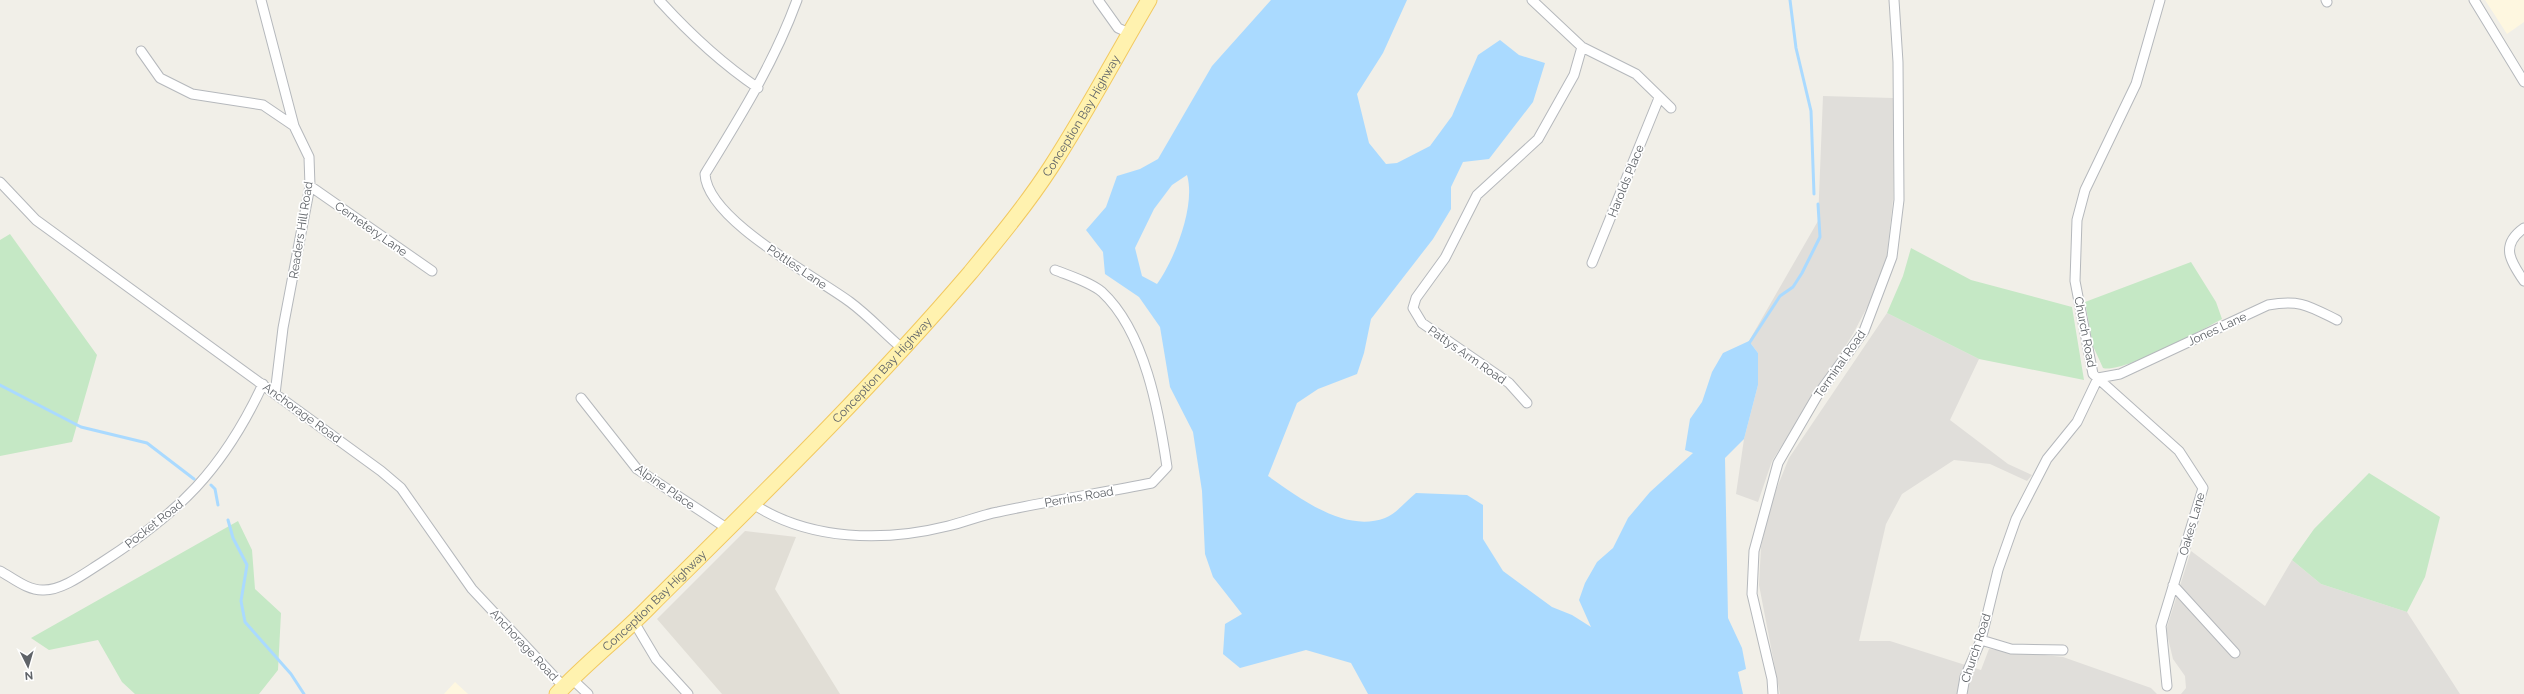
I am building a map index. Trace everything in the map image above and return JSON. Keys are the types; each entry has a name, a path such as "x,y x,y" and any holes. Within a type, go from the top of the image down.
{"main road":[{"name":"Conception Bay Highway","path":"565,687 634,622 753,504 903,349 970,272 1050,168 1116,60 1149,0"}],"street":[{"name":"Readers Hill Road","path":"261,0 294,126 309,158 310,186 283,328 275,394"},
{"path":"658,0 688,33 739,75 758,88 773,60 797,0"},
{"path":"1098,0 1118,28 1129,34"},
{"path":"1532,0 1582,47 1636,74 1671,108"},
{"name":"Terminal Road","path":"1773,694 1772,679 1752,594 1754,552 1778,463 1817,396 1864,331 1892,257 1899,200 1898,62 1894,0"},
{"name":"Church Road","path":"1962,694 1965,677 1981,640 1998,570 2016,519 2047,459 2076,422 2098,378 2093,374 2075,281 2077,220 2085,190 2136,84 2160,0"},
{"path":"2474,0 2524,82"},
{"name":"Pattys Arm Road","path":"1527,403 1509,383 1422,323 1413,308 1416,298 1445,258 1477,195 1538,139 1574,75 1582,47"},
{"path":"141,51 160,78 192,94 264,105 294,126"},
{"name":"Pottles Lane","path":"758,88 705,174 706,185 716,200 751,234 850,303 903,349"},
{"name":"Harolds Place","path":"1592,263 1659,98"},
{"name":"Anchorage Road","path":"0,182 36,220 381,471 401,488 472,589 565,687 588,694"},
{"name":"Cemetery Lane","path":"310,186 432,271"},
{"path":"2524,228 2512,240 2510,253 2513,266 2524,281"},
{"name":"Perrins Road","path":"753,504 782,521 868,538 908,534 948,526 996,512 1152,483 1167,467 1160,424 1137,345 1120,313 1101,291 1055,270"},
{"name":"Jones Lane","path":"2098,378 2120,374 2268,305 2288,301 2303,304 2337,320"},
{"name":"Oakes Lane","path":"2098,378 2179,451 2203,488 2161,626 2168,686"},
{"name":"Pocket Road","path":"0,571 35,590 56,588 81,576 137,540 183,502 215,466 246,421 262,384"},
{"name":"Alpine Place","path":"581,398 636,469 728,529"},
{"path":"2174,585 2235,653"},
{"path":"634,622 656,659 688,694"},
{"path":"1981,640 2011,649 2063,650"}],"shaded area":[{"path":"2485,0 2524,0 2524,22 2507,34"},
{"path":"1823,96 1893,98 1893,199 1887,256 1874,294 1853,334 1772,461 1758,502 1736,494 1744,439 1758,385 1758,353 1749,341 1818,221"},
{"path":"1887,313 1979,359 1950,420 2008,464 2032,475 2027,481 1990,464 1954,460 1902,494 1886,524 1859,641 1890,641 1981,670 1989,649 2063,657 2151,688 2157,694 1780,694 1759,585 1761,547 1770,505 1789,458"},
{"path":"745,531 796,537 775,589 840,694 722,694 657,619"},
{"path":"2191,551 2265,606 2292,560 2321,584 2407,612 2460,694 2181,694 2186,688 2185,676 2173,659 2166,630"},
{"path":"455,682 468,694 444,694"}],"green space":[{"path":"10,234 97,355 72,442 0,456 0,240"},
{"path":"1911,248 1971,280 2072,307 2084,380 1979,359 1887,313 1903,276"},
{"path":"2191,262 2216,302 2222,319 2181,341 2144,358 2113,368 2103,368 2093,346 2085,302"},
{"path":"2369,473 2440,517 2425,577 2407,612 2321,584 2292,560 2314,529"},
{"path":"238,521 252,550 255,589 281,613 278,670 259,694 135,694 122,682 98,640 49,650 31,638"}],"water":[{"path":"1271,0 1407,0 1383,53 1357,94 1369,143 1386,164 1397,163 1430,146 1452,116 1478,55 1500,40 1519,55 1545,63 1533,102 1489,159 1463,162 1451,187 1451,209 1433,239 1371,319 1364,353 1357,374 1318,389 1297,403 1268,476 1308,503 1323,511 1354,521 1370,521 1385,518 1397,510 1416,493 1467,495 1483,505 1483,539 1503,571 1552,607 1572,615 1591,627 1579,600 1585,583 1597,562 1613,548 1628,518 1650,492 1693,453 1685,450 1690,419 1702,402 1712,372 1723,353 1749,341 1758,353 1758,385 1744,439 1725,458 1728,618 1742,648 1746,669 1738,672 1743,694 1368,694 1351,663 1306,650 1240,668 1223,654 1225,624 1242,614 1213,577 1205,554 1202,491 1193,432 1170,387 1160,327 1139,297 1105,274 1103,252 1086,230 1106,207 1117,176 1140,169 1158,159 1212,66","holes":["1187,175 1189,201 1182,231 1171,261 1157,284 1142,276 1135,248 1154,209 1172,185"]}],"waterway":[{"path":"1790,0 1796,48 1811,111 1814,194"},
{"path":"1748,345 1780,296 1793,287 1802,273 1820,237 1818,204"},
{"path":"0,385 81,427 147,443 194,479"},
{"path":"211,485 215,489 218,505"},
{"path":"228,520 233,538 247,565 241,601 245,622 291,674 304,694"}]}
